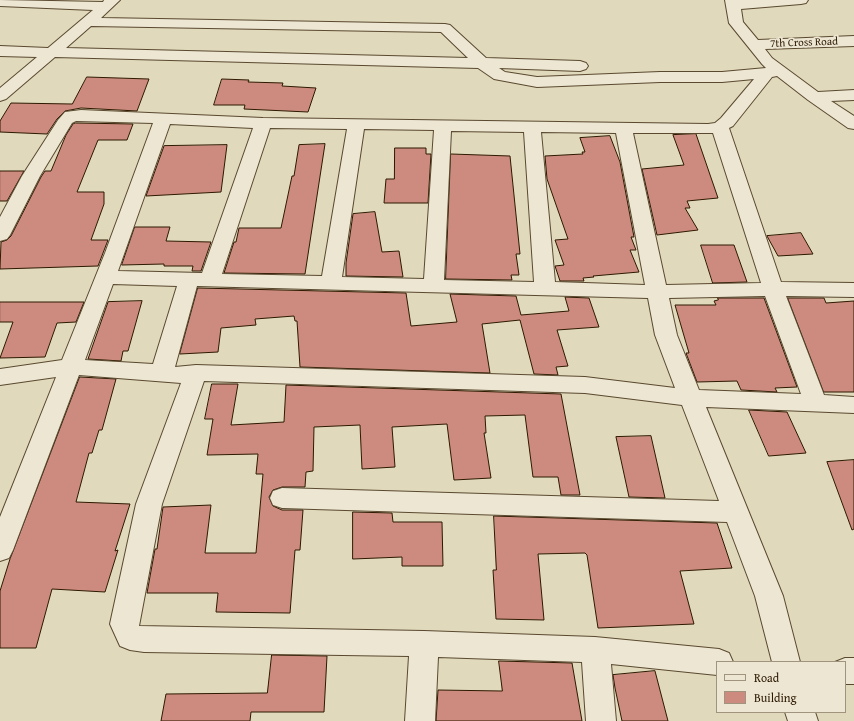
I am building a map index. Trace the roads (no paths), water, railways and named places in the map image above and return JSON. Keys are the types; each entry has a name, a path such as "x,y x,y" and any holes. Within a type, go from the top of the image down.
{"street":[{"path":"801,0 733,2 736,23 771,68 854,124"},
{"path":"0,2 110,3"},
{"path":"0,96 110,3"},
{"path":"88,22 445,28 482,63 500,76 537,82 660,77 722,77 771,68"},
{"name":"7th Cross Road","path":"754,45 854,41"},
{"path":"0,51 482,63"},
{"path":"0,235 31,176 66,120 71,116 81,115 163,120 263,123 708,129 720,127 727,122 771,68"},
{"path":"814,97 854,95"},
{"path":"0,550 106,277 163,120"},
{"path":"166,373 163,369 263,123"},
{"path":"331,283 356,124"},
{"path":"434,286 443,125"},
{"path":"532,126 545,288"},
{"path":"624,127 666,335 769,596 786,661"},
{"path":"720,127 773,289 816,404"},
{"path":"106,277 658,292 773,289 854,290"},
{"path":"0,377 71,367 171,374 585,385 692,398 854,405"},
{"path":"196,374 149,504 124,624 130,637 144,639 424,644 594,650 716,662"},
{"path":"282,498 736,512"},
{"path":"420,721 424,644"},
{"path":"594,650 601,721"}]}
